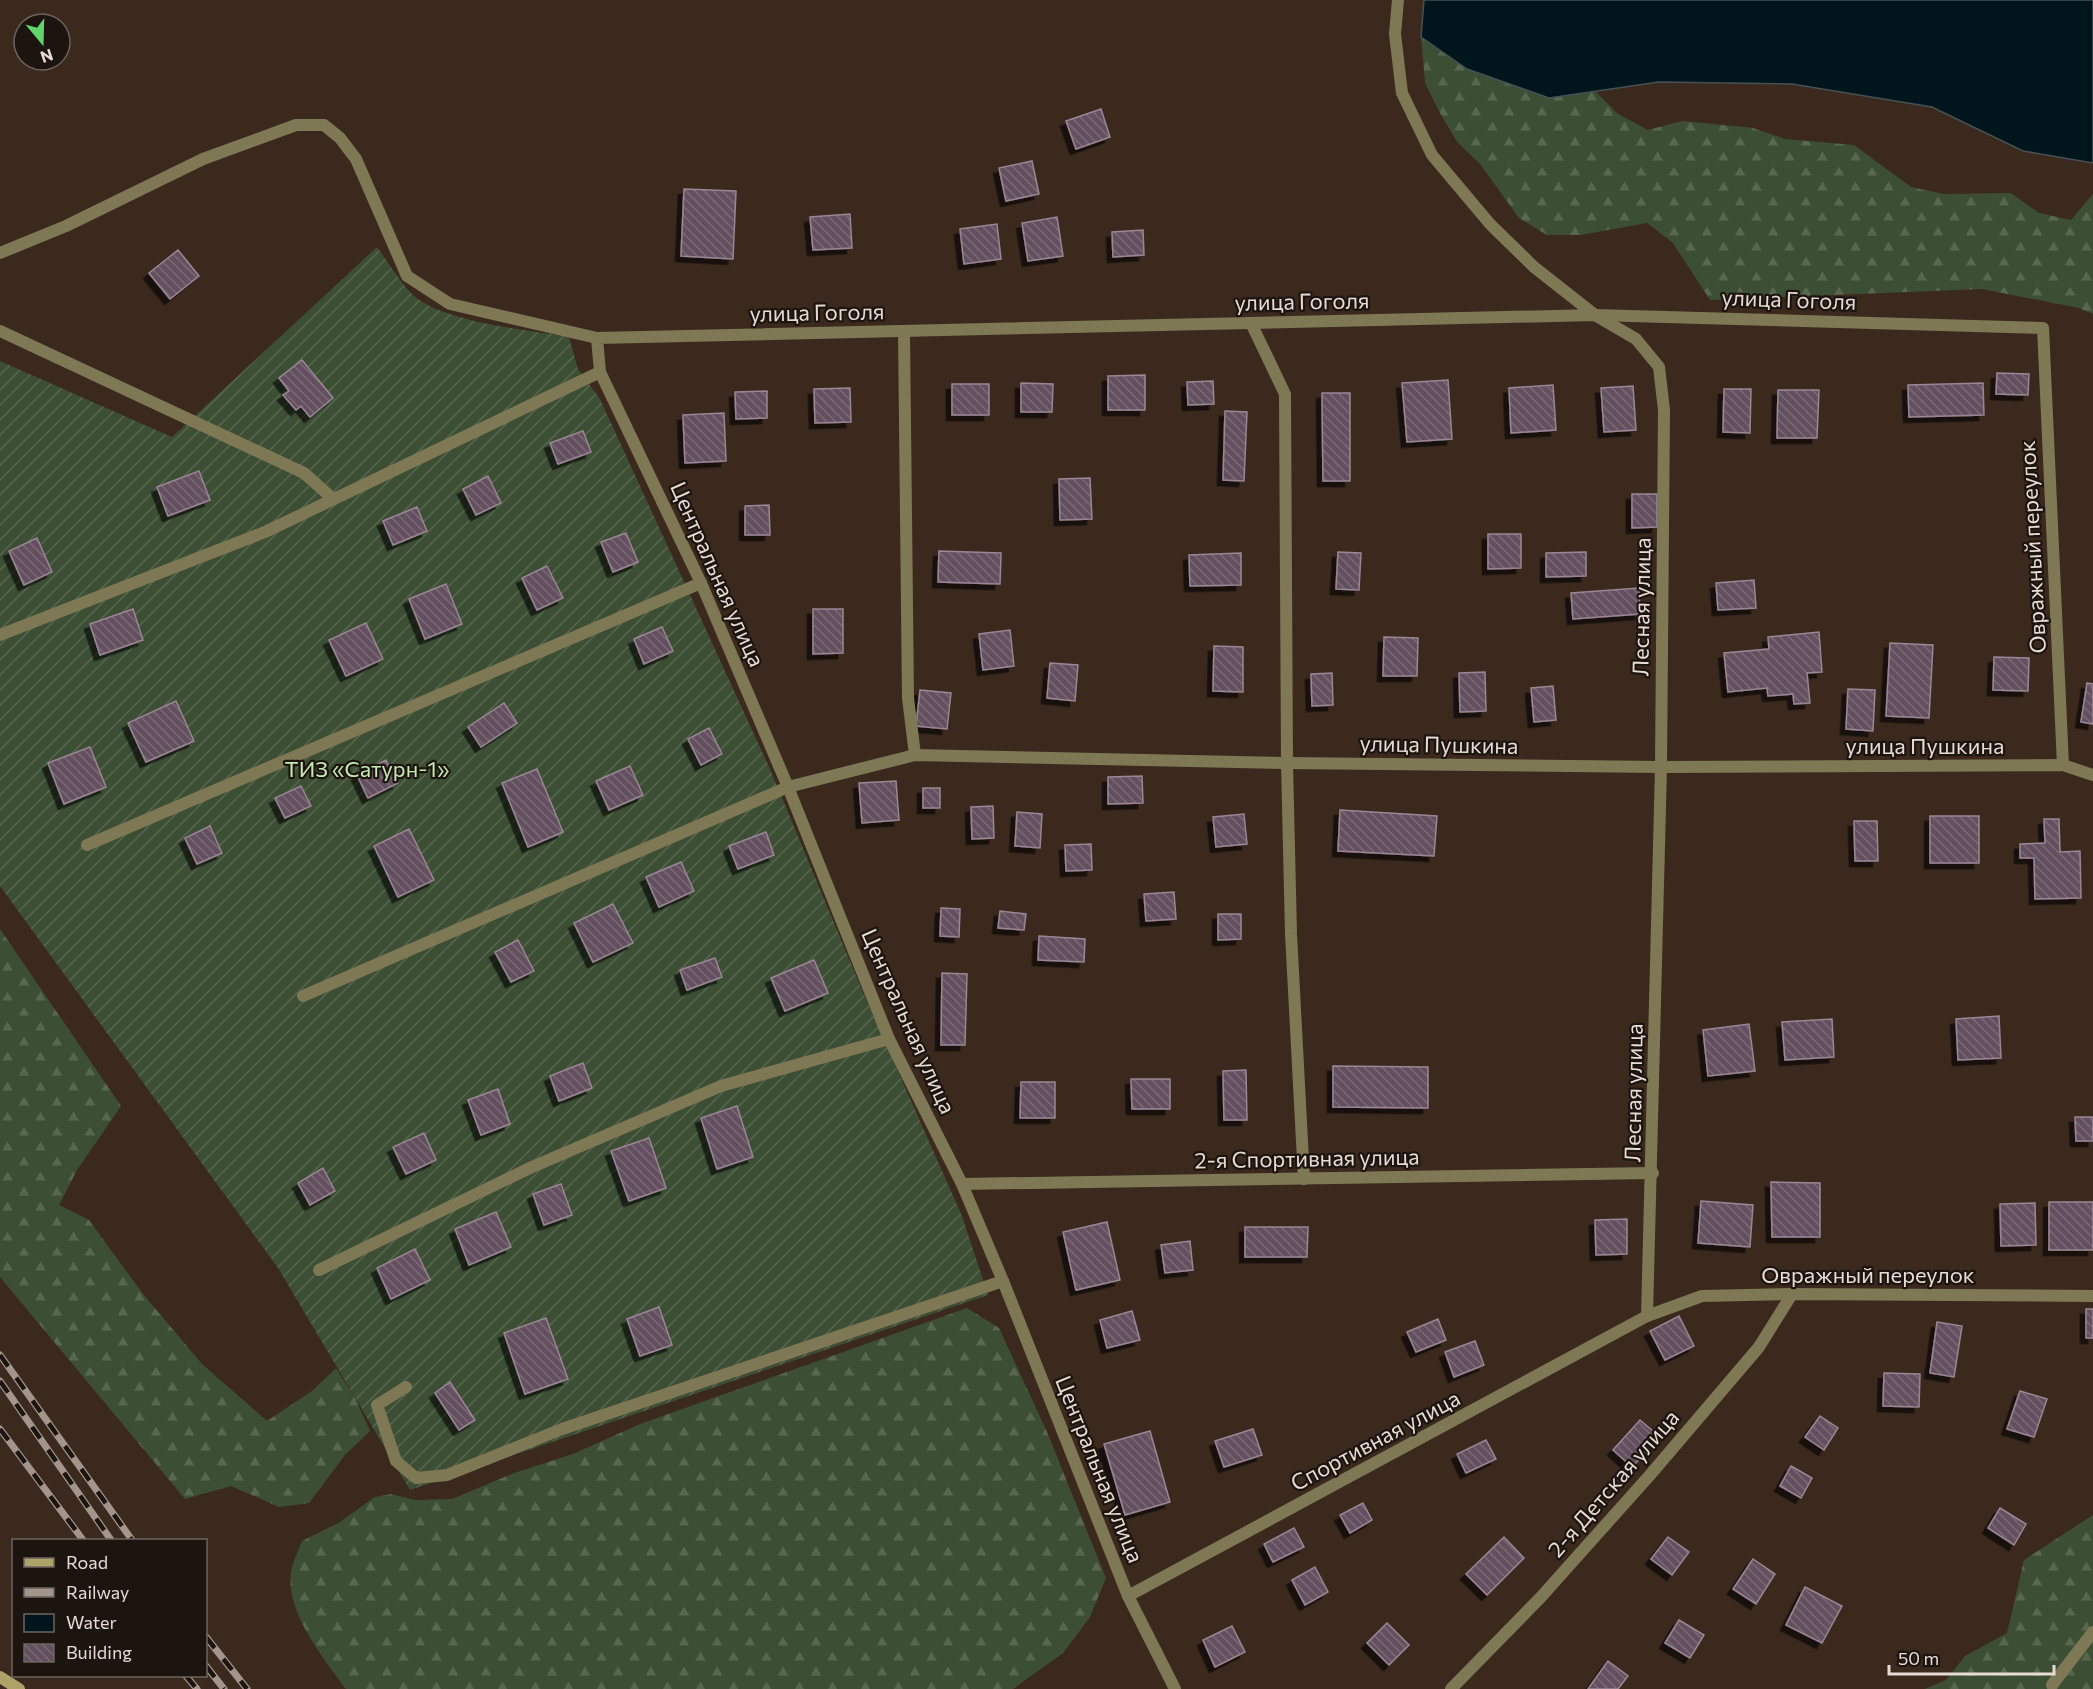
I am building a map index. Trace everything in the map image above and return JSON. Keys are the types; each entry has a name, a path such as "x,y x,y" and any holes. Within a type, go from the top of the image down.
{"street":[{"name":"Лесная улица","path":"1398,0 1395,34 1402,93 1432,155 1490,224 1534,267 1595,315 1636,339 1659,367 1664,410 1661,767 1653,1173 1644,1318"},
{"name":"улица Гоголя","path":"0,253 66,226 203,159 296,125 324,125 340,138 356,159 407,276 450,304 597,338 1595,315 2043,328"},
{"path":"1251,323 1286,394 1287,763 1291,933 1304,1179"},
{"name":"Овражный переулок","path":"2043,328 2063,765"},
{"path":"0,331 304,473 333,499"},
{"path":"904,331 908,698 915,755"},
{"path":"0,635 265,532 600,372 597,338"},
{"name":"Центральная улица","path":"600,372 701,583 788,787 889,1039 962,1184 1128,1596 1175,1689"},
{"path":"87,845 701,583"},
{"name":"улица Пушкина","path":"303,996 788,787 915,755 1287,763 1661,767 2063,765 2093,775"},
{"path":"319,1270 532,1167 721,1086 889,1039"},
{"name":"2-я Спортивная улица","path":"962,1184 1653,1173"},
{"path":"406,1387 377,1405 396,1461 416,1478 447,1475 562,1429 1003,1281"},
{"name":"Овражный переулок","path":"1644,1318 1702,1296 1792,1294 2093,1296"},
{"name":"2-я Детская улица","path":"1451,1689 1541,1596 1650,1475 1759,1347 1792,1294"},
{"name":"Спортивная улица","path":"1128,1596 1644,1318"},
{"path":"2052,1685 2093,1632"},
{"path":"0,1677 20,1689"}],"green space":[{"path":"1421,37 1468,69 1548,97 1594,90 1618,114 1648,130 1682,121 1753,128 1785,139 1854,145 1911,187 1944,194 2011,193 2039,213 2071,220 2093,194 2093,314 2079,308 1982,289 1710,300 1673,243 1647,223 1580,235 1547,235 1519,218 1480,164 1457,142 1425,83"},
{"name":"ТИЗ «Сатурн-1»","path":"377,247 410,292 441,311 508,328 569,337 578,369 600,399 770,769 862,990 962,1216 988,1295 410,1490 278,1268 0,886 0,361 172,437"},
{"path":"0,929 121,1106 77,1170 59,1205 89,1220 143,1294 202,1364 267,1421 312,1391 336,1368 355,1398 370,1431 345,1455 309,1503 279,1507 231,1486 185,1499 0,1277"},
{"path":"967,1308 999,1328 1047,1432 1106,1578 1090,1617 1063,1653 1013,1689 346,1689 317,1650 300,1619 294,1603 291,1572 302,1541 340,1522 375,1497 391,1494 415,1500 452,1499 514,1473 573,1454 640,1424"},
{"path":"2093,1515 2093,1689 1925,1689 1946,1680 1965,1656 2007,1633 2024,1560"}],"water":[{"path":"1424,0 2093,0 2093,163 2023,151 1932,107 1792,84 1659,82 1549,98 1467,69 1421,37"}],"building":[{"path":"1101,109 1110,137 1076,149 1066,121"},
{"path":"1032,161 1039,194 1006,201 999,168"},
{"path":"684,189 736,191 733,259 681,256"},
{"path":"850,214 852,248 813,250 810,217"},
{"path":"1057,217 1063,256 1028,261 1022,223"},
{"path":"997,224 1001,259 964,264 960,229"},
{"path":"1143,230 1144,255 1113,257 1112,232"},
{"path":"178,250 199,276 170,299 149,273"},
{"path":"302,360 333,398 310,417 301,406 296,410 283,395 289,391 279,378"},
{"path":"1997,373 2029,374 2028,395 1996,394"},
{"path":"1145,375 1145,410 1108,410 1108,376"},
{"path":"1448,380 1452,439 1407,442 1402,383"},
{"path":"1213,381 1214,404 1188,405 1187,382"},
{"path":"1021,383 1053,384 1052,412 1021,412"},
{"path":"1983,383 1984,415 1909,417 1908,385"},
{"path":"952,384 989,384 989,415 952,415"},
{"path":"1553,385 1556,430 1511,433 1509,388"},
{"path":"1633,386 1636,430 1604,432 1601,388"},
{"path":"850,388 851,422 815,423 814,389"},
{"path":"1724,389 1751,389 1750,433 1723,432"},
{"path":"1778,390 1819,390 1817,438 1777,438"},
{"path":"767,391 767,418 736,419 735,392"},
{"path":"1322,393 1350,393 1350,481 1323,481"},
{"path":"1225,411 1247,412 1244,481 1223,480"},
{"path":"724,413 726,461 685,463 683,415"},
{"path":"583,431 591,452 558,464 550,443"},
{"path":"199,471 210,500 168,516 157,487"},
{"path":"488,476 501,503 476,515 463,489"},
{"path":"1090,478 1092,519 1060,520 1059,479"},
{"path":"1632,494 1657,494 1657,527 1632,528"},
{"path":"769,505 770,535 745,535 745,506"},
{"path":"417,507 427,531 393,545 383,521"},
{"path":"626,533 638,562 613,572 601,542"},
{"path":"1488,534 1521,534 1521,568 1488,569"},
{"path":"37,538 52,572 24,585 9,551"},
{"path":"939,551 1001,553 1000,584 938,582"},
{"path":"1338,552 1361,553 1359,590 1336,589"},
{"path":"1586,552 1586,576 1546,577 1546,553"},
{"path":"1241,553 1241,585 1190,586 1189,555"},
{"path":"547,566 563,598 537,610 522,578"},
{"path":"1754,580 1756,608 1718,610 1716,583"},
{"path":"446,584 462,624 425,639 409,599"},
{"path":"1639,588 1640,614 1573,619 1571,593"},
{"path":"133,609 143,640 100,655 90,624"},
{"path":"813,609 843,609 843,653 813,654"},
{"path":"366,623 383,659 346,676 329,640"},
{"path":"662,627 673,651 644,664 634,639"},
{"path":"1010,630 1014,666 983,670 979,634"},
{"path":"1819,632 1822,672 1807,673 1810,703 1794,704 1793,694 1768,696 1767,688 1728,692 1724,653 1769,649 1768,637"},
{"path":"1384,637 1418,638 1417,676 1383,676"},
{"path":"1890,643 1933,645 1929,718 1886,716"},
{"path":"1214,646 1243,647 1243,692 1213,691"},
{"path":"1994,657 2029,658 2028,691 1993,690"},
{"path":"1050,663 1078,665 1075,701 1047,698"},
{"path":"1485,672 1486,711 1460,712 1459,673"},
{"path":"1332,673 1333,705 1312,706 1311,674"},
{"path":"2087,683 2093,684 2093,724 2081,722"},
{"path":"1553,686 1556,720 1534,722 1531,688"},
{"path":"1848,689 1875,690 1873,731 1846,729"},
{"path":"920,690 951,693 947,729 916,726"},
{"path":"176,701 194,741 146,762 128,723"},
{"path":"504,703 517,723 481,747 468,727"},
{"path":"709,728 722,754 701,765 688,739"},
{"path":"90,747 106,787 64,804 48,763"},
{"path":"386,760 398,783 368,798 357,775"},
{"path":"630,766 643,795 609,810 596,781"},
{"path":"537,769 563,832 528,847 502,783"},
{"path":"1142,776 1143,803 1108,804 1108,777"},
{"path":"896,781 899,820 862,823 859,783"},
{"path":"301,786 311,806 285,818 275,798"},
{"path":"923,788 940,788 940,808 923,808"},
{"path":"993,806 994,838 972,839 971,807"},
{"path":"1340,810 1437,816 1434,856 1338,851"},
{"path":"1017,812 1042,814 1040,848 1015,846"},
{"path":"1244,814 1247,844 1216,847 1213,817"},
{"path":"1930,816 1979,816 1979,863 1930,863"},
{"path":"2044,819 2059,819 2060,852 2080,851 2081,898 2035,899 2034,858 2020,858 2020,844 2045,843"},
{"path":"1854,821 1877,821 1878,861 1855,861"},
{"path":"210,826 222,853 197,864 185,838"},
{"path":"409,829 434,880 398,897 374,846"},
{"path":"766,832 774,855 738,869 729,846"},
{"path":"1091,844 1092,870 1066,871 1065,845"},
{"path":"681,862 694,891 659,907 646,877"},
{"path":"1174,892 1176,919 1146,921 1144,894"},
{"path":"613,904 633,943 593,962 574,923"},
{"path":"941,908 960,909 959,937 940,936"},
{"path":"1000,911 1026,914 1024,930 998,928"},
{"path":"1218,914 1241,914 1241,939 1218,940"},
{"path":"1039,936 1085,939 1084,962 1038,960"},
{"path":"518,940 534,971 511,982 495,952"},
{"path":"715,958 722,977 687,990 680,970"},
{"path":"814,960 828,993 785,1011 771,978"},
{"path":"942,973 967,974 965,1045 941,1045"},
{"path":"1999,1016 2001,1058 1958,1060 1956,1019"},
{"path":"1832,1019 1834,1057 1785,1060 1782,1022"},
{"path":"1749,1024 1755,1071 1708,1076 1703,1030"},
{"path":"583,1063 592,1088 559,1101 550,1076"},
{"path":"1333,1066 1428,1067 1428,1108 1333,1107"},
{"path":"1246,1070 1247,1120 1224,1120 1223,1071"},
{"path":"1131,1079 1170,1079 1170,1109 1132,1109"},
{"path":"1021,1082 1055,1082 1055,1118 1020,1118"},
{"path":"498,1089 510,1124 481,1135 468,1100"},
{"path":"737,1106 753,1157 717,1169 701,1118"},
{"path":"2075,1117 2093,1117 2093,1141 2076,1141"},
{"path":"424,1133 436,1160 406,1174 393,1147"},
{"path":"649,1138 666,1188 629,1201 611,1151"},
{"path":"323,1168 335,1191 310,1205 298,1183"},
{"path":"1771,1182 1820,1183 1820,1237 1772,1237"},
{"path":"561,1184 572,1215 544,1225 533,1194"},
{"path":"1701,1201 1753,1205 1750,1247 1698,1243"},
{"path":"2049,1202 2093,1202 2093,1250 2049,1250"},
{"path":"2035,1203 2036,1245 2001,1246 2000,1204"},
{"path":"496,1212 511,1247 469,1265 455,1229"},
{"path":"1627,1219 1627,1254 1596,1255 1595,1220"},
{"path":"1107,1222 1120,1280 1076,1290 1063,1232"},
{"path":"1245,1227 1308,1227 1307,1257 1245,1257"},
{"path":"1190,1241 1193,1270 1165,1273 1161,1245"},
{"path":"415,1249 430,1280 391,1299 377,1268"},
{"path":"659,1307 672,1345 640,1356 627,1319"},
{"path":"2086,1309 2093,1309 2093,1338 2086,1338"},
{"path":"1132,1311 1140,1340 1107,1348 1100,1320"},
{"path":"1679,1316 1694,1346 1665,1360 1650,1331"},
{"path":"546,1318 568,1379 525,1394 504,1333"},
{"path":"1438,1319 1446,1340 1416,1352 1407,1332"},
{"path":"1937,1322 1962,1326 1954,1377 1930,1373"},
{"path":"1475,1341 1484,1365 1454,1377 1445,1352"},
{"path":"1884,1373 1920,1374 1919,1407 1883,1406"},
{"path":"450,1382 475,1420 459,1430 435,1393"},
{"path":"2020,1391 2047,1399 2034,1437 2007,1429"},
{"path":"1820,1416 1838,1428 1824,1450 1805,1437"},
{"path":"1640,1420 1660,1437 1632,1467 1613,1450"},
{"path":"1253,1429 1262,1455 1224,1467 1215,1441"},
{"path":"1150,1431 1170,1502 1125,1515 1104,1444"},
{"path":"1486,1440 1496,1459 1466,1473 1457,1454"},
{"path":"1791,1466 1812,1478 1801,1498 1780,1486"},
{"path":"1363,1503 1372,1520 1350,1533 1340,1515"},
{"path":"2000,1508 2026,1524 2014,1545 1988,1528"},
{"path":"1294,1528 1304,1547 1273,1562 1264,1544"},
{"path":"1504,1537 1524,1558 1487,1595 1466,1574"},
{"path":"1668,1537 1689,1552 1672,1575 1651,1559"},
{"path":"1753,1559 1775,1574 1756,1604 1733,1589"},
{"path":"1315,1567 1328,1592 1305,1605 1292,1580"},
{"path":"1805,1587 1842,1606 1822,1643 1786,1625"},
{"path":"1679,1620 1704,1635 1690,1658 1665,1643"},
{"path":"1387,1623 1409,1645 1389,1665 1367,1643"},
{"path":"1232,1626 1245,1652 1215,1667 1203,1640"},
{"path":"1608,1661 1628,1676 1618,1689 1588,1689"}],"railway":[{"path":"0,1355 131,1539"},
{"path":"0,1381 110,1539"},
{"path":"0,1429 82,1539"},
{"path":"207,1638 247,1689"},
{"path":"207,1667 224,1689"},
{"path":"187,1677 197,1689"}]}
